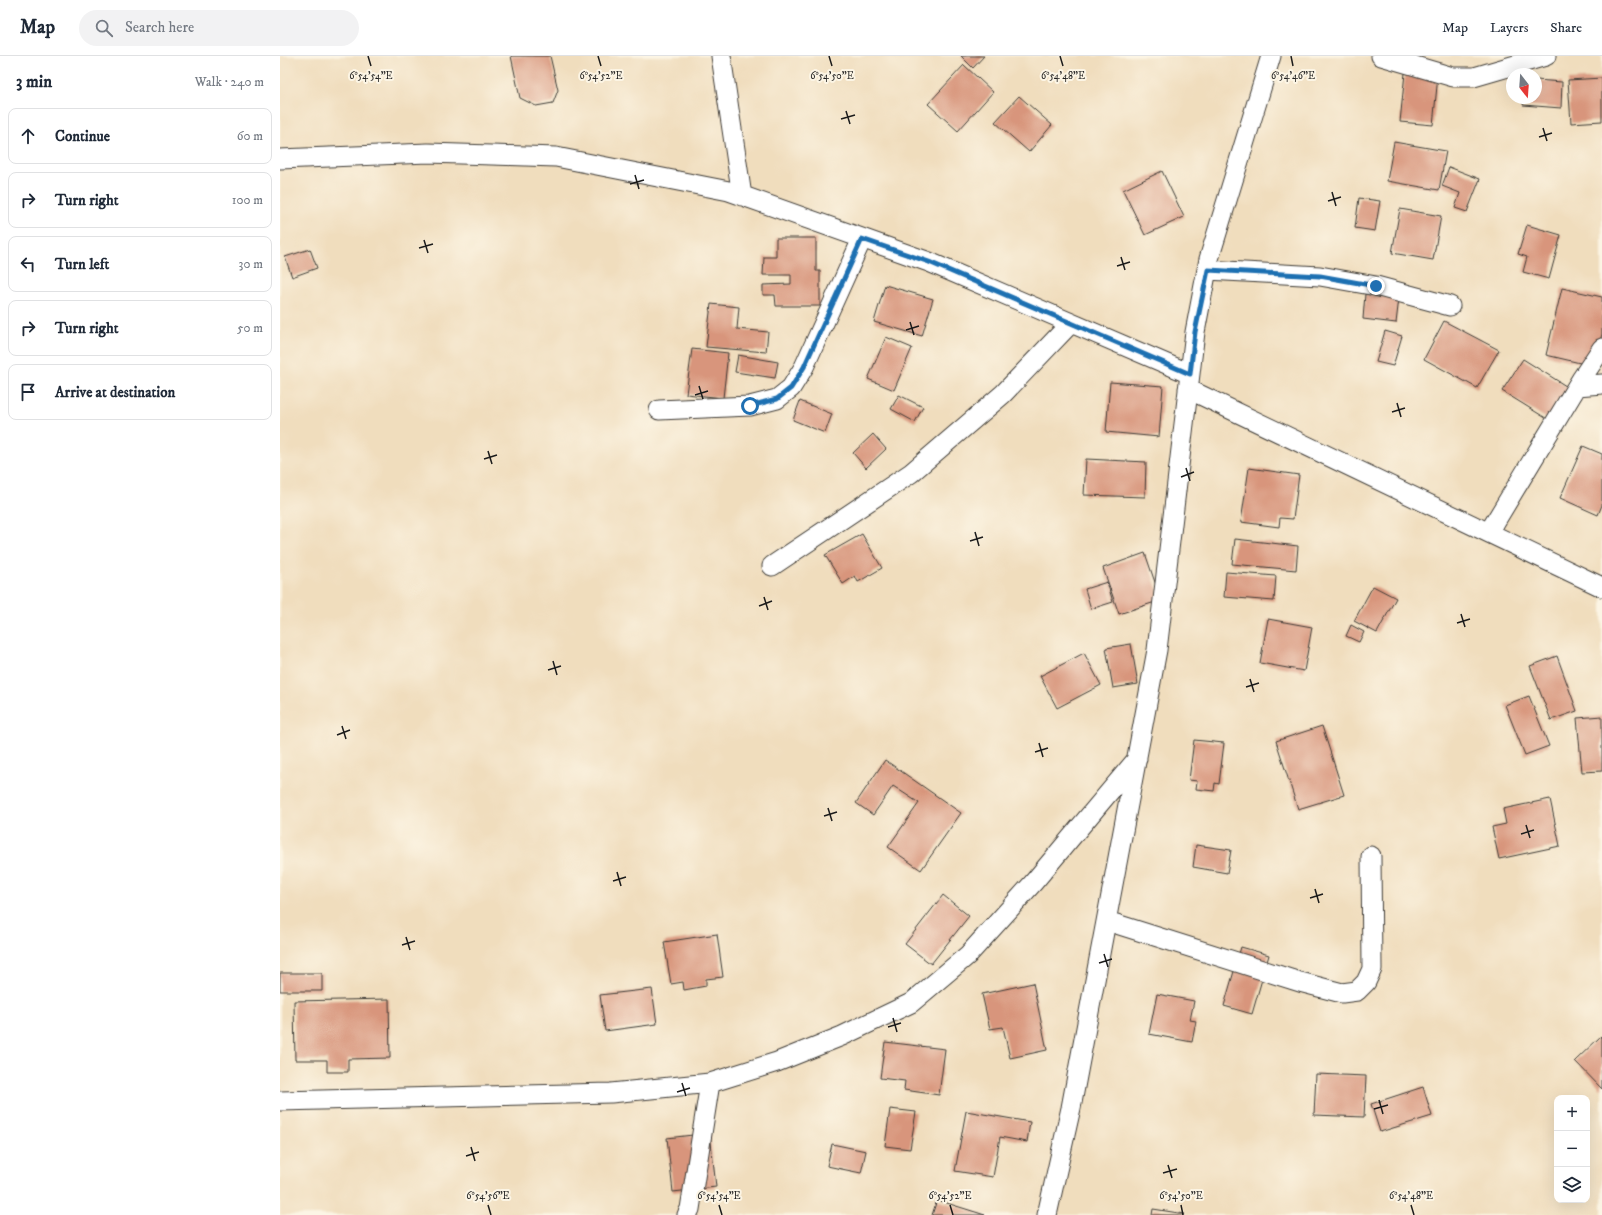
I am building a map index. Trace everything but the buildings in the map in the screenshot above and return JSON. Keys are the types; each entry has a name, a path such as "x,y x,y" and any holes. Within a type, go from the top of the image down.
{"street":[{"path":"721,56 742,196"},
{"path":"1047,1215 1071,1108 1138,758 1157,650 1195,332 1208,270 1271,56"},
{"path":"1381,56 1452,77 1474,77 1546,56"},
{"path":"280,159 428,153 556,158 729,191 929,262 1071,323 1602,587"},
{"path":"659,410 750,406 777,399 791,388 804,367 862,239"},
{"path":"1208,270 1320,276 1376,286 1450,306"},
{"path":"772,566 911,472 1003,394 1071,323"},
{"path":"1489,532 1577,386 1602,348"},
{"path":"1577,386 1602,384"},
{"path":"280,1101 611,1093 710,1083 777,1062 842,1036 911,1003 968,955 1033,883 1138,758"},
{"path":"1106,922 1300,982 1342,993 1356,991 1366,982 1372,969 1372,856"},
{"path":"687,1215 690,1208 710,1083"}],"route":[{"path":"750,406 777,399 791,388 804,367 862,239 929,262 1190,374 1195,332 1208,270 1320,276 1376,286"}]}
